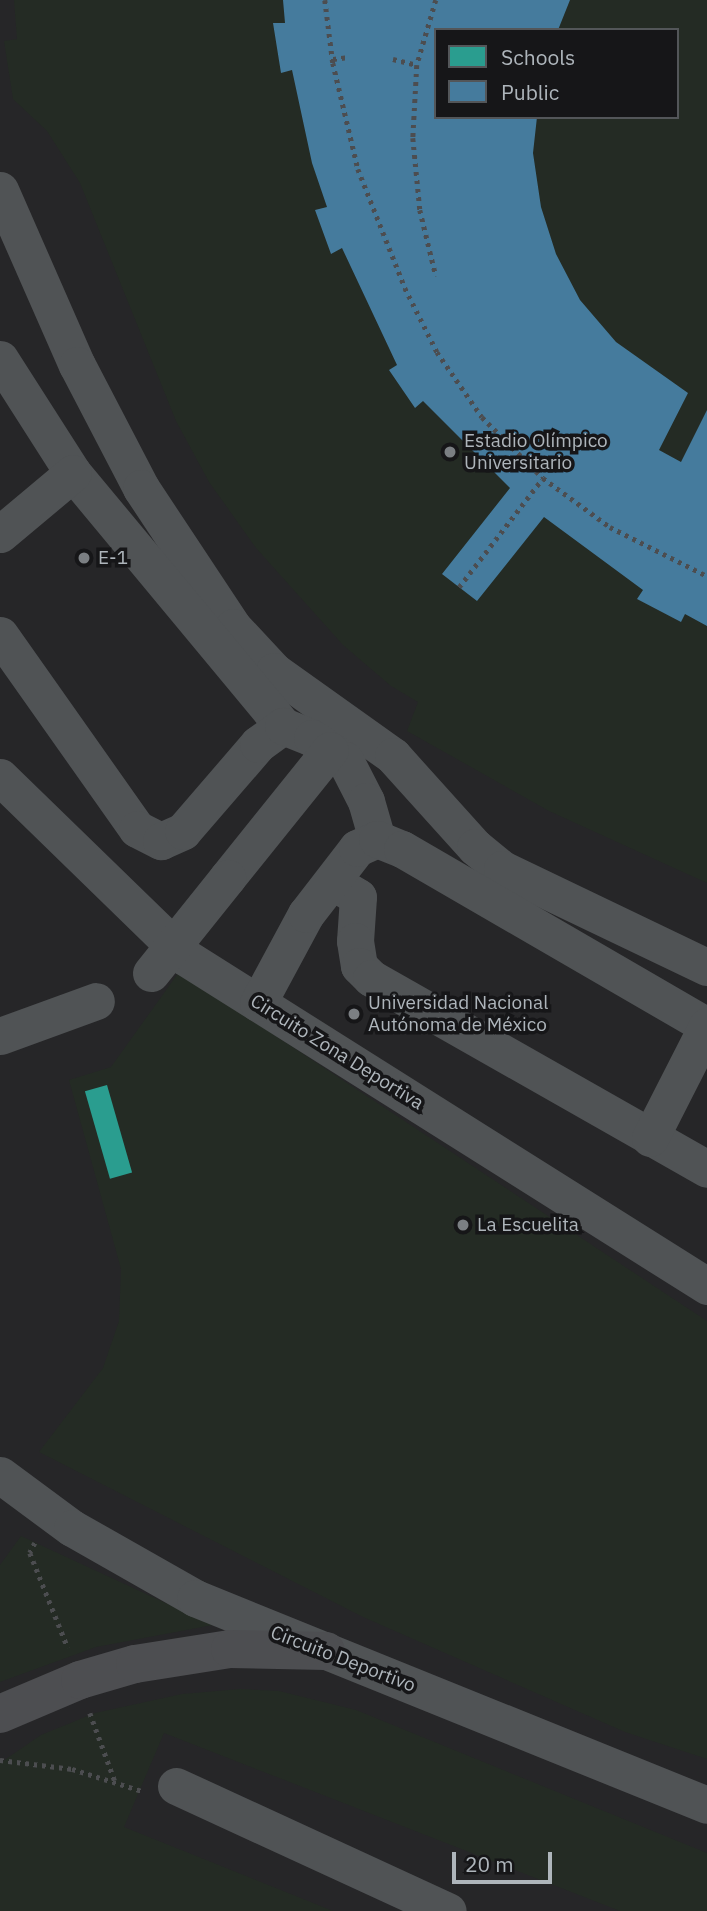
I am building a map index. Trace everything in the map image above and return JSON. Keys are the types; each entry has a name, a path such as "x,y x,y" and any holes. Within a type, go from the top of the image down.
{"main road":[{"path":"0,1714 56,1689 135,1664 230,1649 326,1651"}],"street":[{"path":"0,190 77,365 141,488 233,627 274,671 393,756 475,848 502,869 707,967"},
{"path":"0,359 73,472 283,726 345,760 366,801 377,839"},
{"path":"0,534 73,472"},
{"path":"0,635 137,830 161,841 183,831 258,744 283,726"},
{"path":"151,973 330,750"},
{"name":"Circuito Zona Deportiva","path":"0,776 185,957 707,1286"},
{"path":"258,1003 306,914 357,848 377,839 414,856 707,1026 650,1138"},
{"path":"333,882 358,897 355,941 359,966 371,978 707,1169"},
{"path":"0,1036 96,1001"},
{"name":"Circuito Deportivo","path":"0,1475 132,1565 248,1622 706,1804"},
{"path":"176,1786 448,1911"}],"path":[{"path":"325,0 333,59 358,169 405,288 437,352 482,417 543,478 610,527 707,576"},
{"path":"436,0 417,65 412,138 419,209 436,276"},
{"path":"333,59 349,57"},
{"path":"393,59 417,65"},
{"path":"459,587 543,478"},
{"path":"0,1760 72,1769 116,1784"}],"shaded area":[{"name":"Universidad Nacional Autónoma de México","path":"0,0 707,0 707,1911 0,1911"},
{"name":"Estadio Olímpico Universitario","path":"14,0 707,0 707,883 549,811 407,731 418,702 391,686 343,645 256,548 209,482 176,421 80,183 47,131 13,99 4,41 17,39"},
{"path":"179,972 707,1321 707,1759 625,1732 363,1617 39,1452 103,1368 119,1321 121,1269 69,1080 111,1067"},
{"path":"21,1536 213,1625 96,1647 0,1682 0,1565"},
{"path":"240,1689 279,1691 356,1710 707,1853 707,1911 620,1911 164,1733 124,1827 333,1911 0,1911 0,1763 41,1735 95,1713 182,1694"}],"building: Schools":[{"path":"107,1085 132,1172 110,1179 85,1091"}],"building: Public":[{"path":"283,0 570,0 559,28 434,28 434,119 537,119 533,153 541,207 556,254 580,300 616,342 688,393 659,450 681,462 707,410 707,626 685,614 681,622 637,599 643,590 544,517 477,601 442,574 510,488 423,401 415,408 389,370 397,365 342,248 331,254 315,210 327,207 312,163 292,70 281,73 273,23 285,23"}],"place":[{"name":"Estadio Olímpico Universitario","path":"450,452"},
{"name":"E-1","path":"84,558"},
{"name":"Universidad Nacional Autónoma de México","path":"354,1014"},
{"name":"La Escuelita","path":"463,1225"}]}
